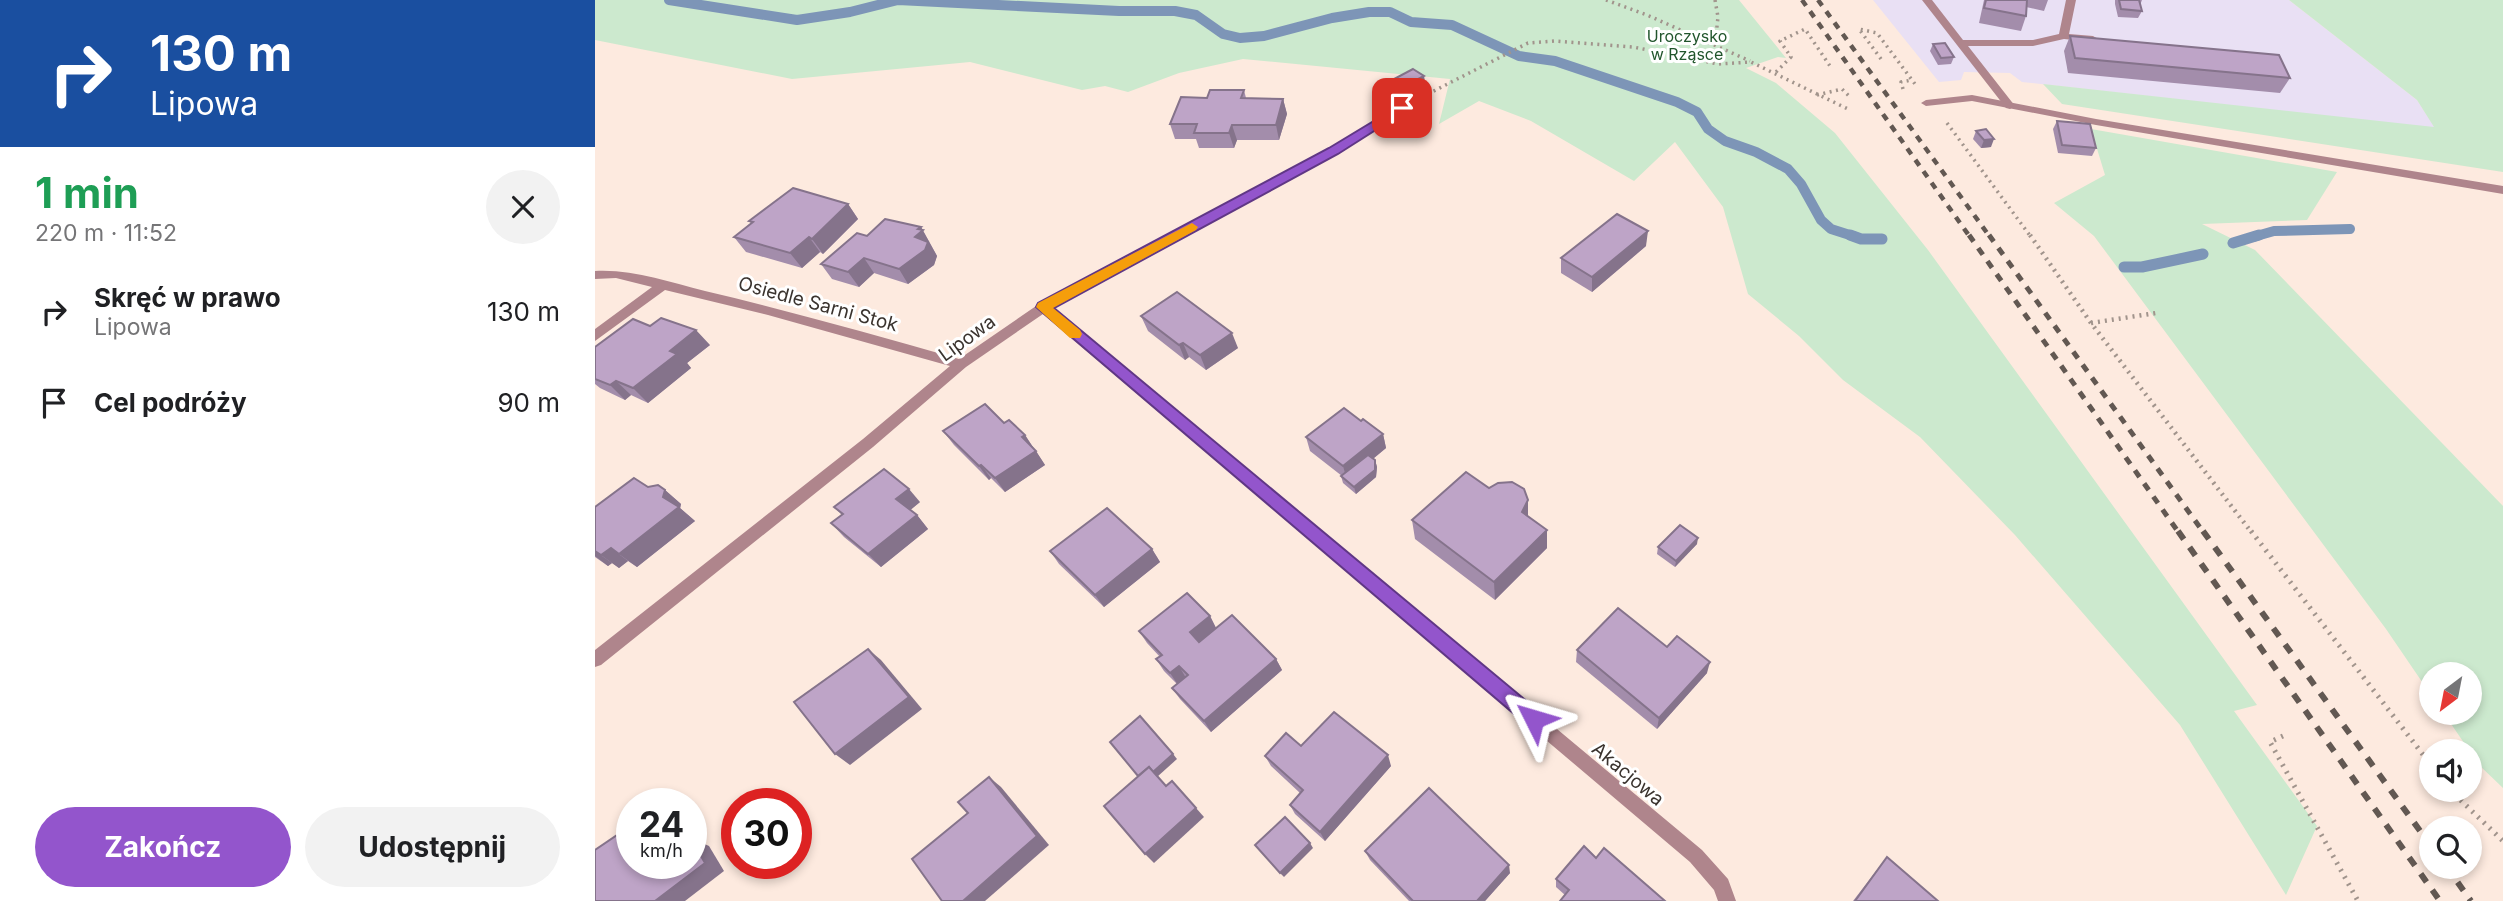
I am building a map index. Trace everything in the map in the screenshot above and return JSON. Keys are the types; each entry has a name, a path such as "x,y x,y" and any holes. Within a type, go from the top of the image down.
{"street":[{"path":"1927,0 2010,106"},
{"path":"2064,36 2071,0"},
{"path":"1963,43 2033,43 2064,36 2105,40"},
{"path":"1928,102 1972,98 2503,190"},
{"name":"Lipowa","path":"595,660 868,443 961,364 1043,307 1334,151 1402,108"},
{"name":"Osiedle Sarni Stok","path":"595,275 616,274 664,284 961,364"},
{"path":"595,336 664,284"},
{"name":"Akacjowa","path":"1043,307 1696,856 1722,886 1727,901"}],"path":[{"path":"1606,0 1647,15 1776,72 1817,95 1848,108"},
{"path":"1715,0 1719,27 1715,45"},
{"path":"1776,72 1791,57 1780,41 1805,29 1830,66"},
{"path":"1881,59 1859,29 1877,33 2040,249 2091,323 2419,749"},
{"path":"1402,108 1528,43 1621,46 1718,64 1751,62"},
{"path":"1903,89 1901,82 1912,80"},
{"path":"1817,95 1842,89 1850,97"},
{"path":"2091,323 2156,313"},
{"path":"2283,736 2270,742 2358,901"},
{"path":"2462,802 2503,841"}],"shaded area":[{"path":"1873,0 2289,0 2417,100 2435,128 2022,82 2010,73 1964,72 1961,80 1939,82"}],"green space":[{"name":"Uroczysko w Rząsce","path":"595,0 1739,0 1786,58 1778,57 1746,68 1776,83 1835,133 1928,250 2257,705 2234,711 2317,826 2286,895 2180,725 2015,535 1920,437 1843,380 1799,336 1748,294 1723,207 1675,142 1634,181 1531,121 1479,101 1439,124 1450,79 1243,59 1179,73 1128,92 1105,86 1082,90 970,62 792,79 595,40"},
{"path":"2289,0 2503,0 2503,172 2062,104 2043,84 2434,127 2417,100"},
{"path":"2091,129 2337,172 2307,220 2202,224 2255,250 2503,506 2503,788 2482,768 2482,739 2461,739 2452,725 2482,725 2482,662 2419,662 2419,677 2386,629 2094,236 2054,203 2105,175"}],"building":[{"path":"1986,0 2027,0 2026,16 1984,8"},
{"path":"2119,0 2139,0 2142,11 2121,9"},
{"path":"2070,36 2279,55 2290,78 2075,58"},
{"path":"1945,43 1954,57 1941,58 1933,44"},
{"path":"1413,69 1424,76 1403,87 1392,80"},
{"path":"1210,90 1244,90 1241,98 1283,99 1276,125 1232,125 1229,133 1194,133 1197,124 1170,124 1181,97 1207,98"},
{"path":"2057,121 2090,124 2096,148 2062,145"},
{"path":"1986,129 1994,139 1984,140 1976,131"},
{"path":"793,188 848,204 812,239 809,237 790,253 734,237 753,222 749,221"},
{"path":"1617,214 1648,231 1592,277 1561,258"},
{"path":"885,219 921,227 918,229 923,230 915,237 928,242 925,250 899,269 864,258 848,272 821,264 857,233 867,236"},
{"path":"1177,292 1232,333 1200,355 1183,343 1179,345 1141,316"},
{"path":"661,318 696,330 670,351 677,354 633,388 616,381 610,385 595,379 595,347 633,319 650,326"},
{"path":"985,404 1004,423 1009,420 1025,435 1022,437 1036,451 995,478 943,431"},
{"path":"1344,408 1383,434 1343,466 1306,437"},
{"path":"1368,455 1375,460 1375,470 1354,487 1341,476"},
{"path":"884,469 909,489 896,499 917,515 868,554 831,523 843,514 834,507"},
{"path":"1466,472 1489,488 1498,483 1512,482 1524,489 1528,500 1522,512 1547,530 1494,582 1412,520"},
{"path":"634,478 648,487 658,485 665,490 663,497 679,507 619,554 611,548 601,555 595,551 595,507"},
{"path":"1107,508 1152,549 1095,595 1050,551"},
{"path":"1680,525 1698,538 1676,561 1658,547"},
{"path":"1187,593 1210,616 1190,632 1199,642 1232,615 1276,659 1204,721 1172,688 1188,675 1179,666 1170,673 1156,659 1162,655 1139,631"},
{"path":"1618,608 1667,647 1677,636 1710,662 1659,718 1577,650"},
{"path":"868,649 909,697 835,754 794,702"},
{"path":"1334,712 1388,755 1320,832 1290,805 1303,790 1265,756 1286,733 1301,746"},
{"path":"1140,716 1173,754 1153,772 1149,767 1138,776 1110,742"},
{"path":"1149,767 1166,786 1172,781 1196,808 1145,854 1104,806"},
{"path":"989,777 1037,836 963,901 942,901 912,859 968,813 958,802"},
{"path":"1429,788 1509,865 1477,901 1413,901 1365,851"},
{"path":"1285,817 1310,843 1280,873 1255,845"},
{"path":"616,836 616,879 684,879 655,901 595,901 595,850"},
{"path":"1584,846 1596,858 1604,848 1665,901 1560,901 1569,890 1556,879"},
{"path":"1887,857 1938,901 1855,901"}],"waterway":[{"path":"669,0 797,20 850,12 898,0 1119,11 1175,11 1196,15 1223,34 1240,38 1264,36 1332,18 1369,12 1390,12 1411,22 1452,25 1519,56 1555,61 1677,102 1697,112 1708,129 1725,141 1756,152 1788,169 1801,184 1821,220 1831,229 1852,236"},
{"path":"2253,237 2274,231 2350,229"},
{"path":"2233,243 2259,235"},
{"path":"1852,236 1856,237"},
{"path":"1852,236 1861,239 1882,239"},
{"path":"2124,267 2142,267 2203,254"}],"railway":[{"path":"1802,0 1970,237"},
{"path":"1818,0 1990,237"},
{"path":"1969,235 2179,533"},
{"path":"1989,235 2204,533"},
{"path":"2178,531 2440,901"},
{"path":"2203,531 2419,829"},
{"path":"2455,879 2471,901"}],"slow traffic":[{"path":"1075,334 1043,307 1192,227"}],"route":[{"path":"1402,108 1334,151 1043,307 1534,719"}]}
